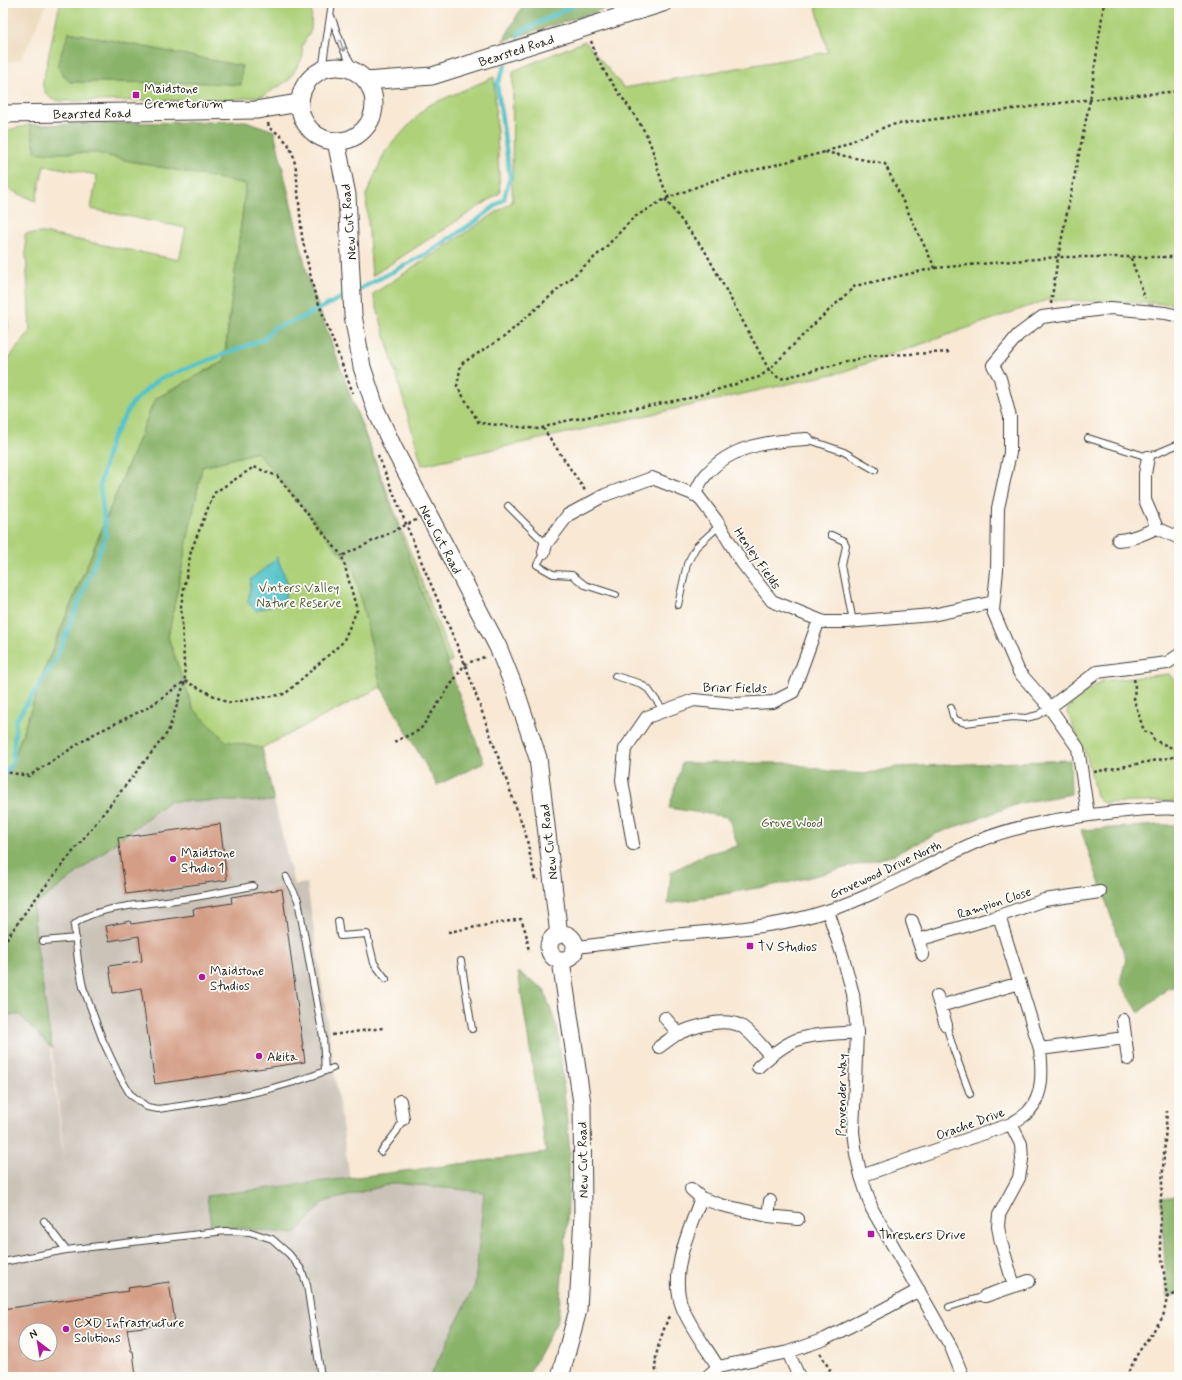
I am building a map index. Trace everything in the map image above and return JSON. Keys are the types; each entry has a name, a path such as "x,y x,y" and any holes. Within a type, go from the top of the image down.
{"street":[{"name":"Bearsted Road","path":"362,77 432,76 663,3"},
{"path":"334,67 346,68 362,77 372,92 374,103 372,115 367,126 359,134 348,140 326,140 317,136 309,130 302,117 299,103 301,92 313,75 322,70 334,67"},
{"name":"Bearsted Road","path":"3,114 256,110 299,103"},
{"name":"New Cut Road","path":"336,141 348,194 353,315 362,367 376,410 500,652 516,692 538,758 559,935"},
{"path":"1088,815 1078,748 1049,708 1048,704 1019,672 993,611 997,570 998,508 1010,453 1010,417 1000,378 993,364 1018,335 1042,317 1111,308 1179,316"},
{"path":"694,495 704,476 724,458 750,446 778,440 807,439"},
{"path":"1148,457 1144,474 1145,500 1157,528 1179,538"},
{"name":"Henley Fields","path":"545,548 568,515 605,495 652,478 698,496 743,564 772,601 824,622 853,622 932,614 994,602"},
{"path":"1118,540 1126,540 1157,528"},
{"name":"Briar Fields","path":"633,844 622,780 625,749 647,717 694,700 735,704 773,702 793,692 819,620"},
{"path":"1049,708 1097,672 1166,663 1179,655"},
{"name":"Grovewood Drive North","path":"575,947 751,928 786,922 828,911 872,893 981,840 1009,830 1045,821 1088,815 1163,808 1179,809"},
{"name":"Rampion Close","path":"918,940 999,916 1044,900 1081,900 1100,892"},
{"name":"Provender Way","path":"828,911 854,994 857,1032 853,1132 861,1176 872,1209 919,1290 950,1348 963,1377"},
{"name":"Orache Drive","path":"861,1176 1011,1124 1030,1111 1039,1093 1042,1068 1040,1049 999,916"},
{"path":"912,921 923,955"},
{"path":"563,934 569,937 575,947 574,952 570,957 561,961 554,958 549,949 551,940 559,935 563,934"},
{"name":"New Cut Road","path":"560,1377 578,1310 583,1214 582,1103 561,961"},
{"path":"946,1025 939,1001 1020,983"},
{"path":"665,1018 679,1034"},
{"path":"1123,1020 1128,1059"},
{"path":"659,1048 679,1034 708,1024 725,1022 740,1026 756,1039 770,1055"},
{"path":"758,1066 770,1055 797,1040 807,1037 857,1032"},
{"path":"1040,1049 1125,1038"},
{"path":"400,1101 403,1119"},
{"path":"1011,1124 1021,1144 1022,1160 1019,1178 999,1215 998,1227 1014,1286"},
{"path":"691,1189 701,1198 721,1205 768,1216 798,1219"},
{"path":"701,1198 680,1261 677,1285 682,1306 718,1367"},
{"path":"768,1216 770,1201"},
{"path":"985,1296 1029,1280"},
{"path":"707,1377 718,1367 788,1352 825,1339 919,1290"},
{"path":"788,1352 799,1377"},
{"name":"New Cut Road","path":"551,1377 565,1358"}],"lane":[{"path":"322,70 332,3"},
{"path":"331,16 344,51 362,77"},
{"path":"1088,438 1148,457 1179,444"},
{"path":"807,439 844,452 875,470"},
{"path":"508,506 545,548 537,565 553,574 572,575 584,585 616,595"},
{"path":"678,605 687,564 696,547 719,526"},
{"path":"831,535 844,541 846,545 842,565 853,622"},
{"path":"615,676 639,683 652,694 664,711"},
{"path":"951,708 953,716 956,720 965,723 1013,717 1026,718 1038,715 1049,708"},
{"path":"286,877 298,900 323,1037 325,1071"},
{"path":"252,886 189,898 131,905 92,913 79,920 74,925 78,961 83,987 103,1040 120,1077 130,1094 148,1107 158,1109 251,1093 292,1082 333,1068"},
{"path":"338,921 340,936 368,934 374,963 386,979"},
{"path":"42,941 76,938"},
{"path":"461,961 472,1029"},
{"path":"946,1025 970,1094"},
{"path":"381,1152 397,1132 403,1119"},
{"path":"44,1221 66,1250"},
{"path":"3,1262 66,1250 224,1231 250,1232 272,1239 289,1254 301,1269 307,1285 321,1377"},
{"path":"949,1307 985,1296"}],"path":[{"path":"1049,316 1058,257 1090,100 1104,3"},
{"path":"586,28 600,62 646,135 654,152 663,188 669,198"},
{"path":"1179,91 1090,100 890,125 825,152 712,181 665,199 633,218 606,248 504,337 461,364 457,386 479,423 539,430 560,422 690,398 759,377 769,370 809,329 855,286 935,268 1058,257 1179,257"},
{"path":"267,108 269,128 279,134 288,144 293,154 296,169 302,237 314,291 354,396"},
{"path":"825,152 885,164 935,268"},
{"path":"665,199 705,251 769,370 780,379 869,356 951,352"},
{"path":"1131,258 1150,312"},
{"path":"542,428 592,502"},
{"path":"378,453 465,664 526,835 535,880 552,876"},
{"path":"3,944 29,907 168,732 185,681 181,605 191,551 214,493 254,467 277,476 342,556 357,610 343,642 284,694 228,703 185,681"},
{"path":"342,556 428,514"},
{"path":"394,742 420,730 465,664 500,652"},
{"path":"1133,668 1135,684 1134,700 1144,731 1151,734 1154,740 1179,751"},
{"path":"3,773 5,772 29,776 92,735 149,707 185,681"},
{"path":"1082,775 1179,756"},
{"path":"448,932 521,919 530,952"},
{"path":"323,1037 383,1028"},
{"path":"1126,1377 1138,1354 1164,1317 1167,1298 1160,1241 1161,1198 1167,1110"},
{"path":"1167,1298 1179,1292"},
{"path":"658,1377 656,1360 668,1318 682,1306"},
{"path":"814,1343 834,1377"}],"shaded area":[{"path":"3,3 47,3 21,60 3,62"},
{"path":"262,748 294,885 307,883 350,1179 219,1195 395,1183 484,1192 475,1285 430,1377 3,1377 3,987 36,940 33,907 169,801","holes":["40,969 49,1028 64,1153"]}],"green space":[{"path":"60,3 312,3 311,30 302,46 303,57 289,80 263,96 227,100 62,101 51,99 44,91 43,86"},
{"path":"524,3 624,3 503,41"},
{"path":"815,3 1179,3 1179,304 1047,300 842,372 422,465 373,294 512,202 513,71 585,41 624,88 828,52"},
{"path":"69,32 242,66 241,85 210,83 70,82 60,71 57,65"},
{"path":"494,77 500,193 372,276 366,195 386,150 427,106"},
{"path":"246,121 274,131 309,281 484,763 437,785 381,687 354,570 257,452 202,467 168,637 193,708 226,741 262,748 274,801 169,801 33,907 36,940 52,1049 20,1015 3,1015 3,790 47,663 155,399 224,361 246,184 96,153 36,153 30,125"},
{"path":"30,125 246,184 224,361 155,399 47,663 3,789 3,366 30,331 25,234 43,233 179,260 186,228 91,209 97,175 44,165 36,201 8,189 3,173 3,131"},
{"path":"5,268 8,328 3,337 3,270"},
{"name":"Vinters Valley Nature Reserve","path":"354,405 452,661 381,687 262,748 169,801 33,907 36,940 3,793 168,637 202,467 257,452"},
{"path":"1169,674 1179,686 1179,801 1103,803 1096,796 1087,757 1067,713 1069,704 1102,681"},
{"name":"Grove Wood","path":"1070,760 1071,794 1021,803 938,833 891,856 791,882 668,904 671,872 706,854 738,846 728,817 669,808 682,763 790,763 828,771 864,774 897,767"},
{"path":"1179,825 1179,987 1168,988 1139,1013 1120,982 1126,959 1081,830"},
{"path":"518,972 544,990 558,1031 570,1151 567,1225 558,1319 527,1377 430,1377 475,1285 484,1192 395,1183 324,1202 295,1234 211,1225 207,1196 546,1153"},
{"path":"1179,1196 1179,1292 1167,1298 1161,1198"}],"water":[{"path":"277,557 288,584 284,602 256,611 248,603 251,579"}],"building":[{"name":"Maidstone Studio 1","path":"220,824 227,880 126,894 118,838"},
{"name":"Maidstone Studios","path":"282,889 305,1062 155,1084 141,988 113,993 109,966 142,961 139,936 109,941 106,926 130,921 131,924 194,915 193,909 232,903 231,897"},
{"name":"CXD Infrastructure Solutions","path":"169,1282 175,1323 127,1329 131,1351 133,1351 136,1377 3,1377 3,1309 129,1291 128,1288"}],"waterway":[{"path":"518,37 520,32 579,3"},
{"path":"356,291 426,254 476,221 504,199 510,177 497,84 505,66"},
{"path":"3,775 12,764 16,720 56,659 106,535 100,485 111,440 133,402 159,379 264,339 274,328 299,319 347,295"}],"place":[{"name":"Maidstone Cremetorium","path":"136,95"},
{"name":"Maidstone Studio 1","path":"173,859"},
{"name":"TV Studios","path":"750,946"},
{"name":"Maidstone Studios","path":"202,977"},
{"name":"Akita","path":"259,1056"},
{"name":"Threshers Drive","path":"871,1234"},
{"name":"CXD Infrastructure Solutions","path":"66,1329"}]}
